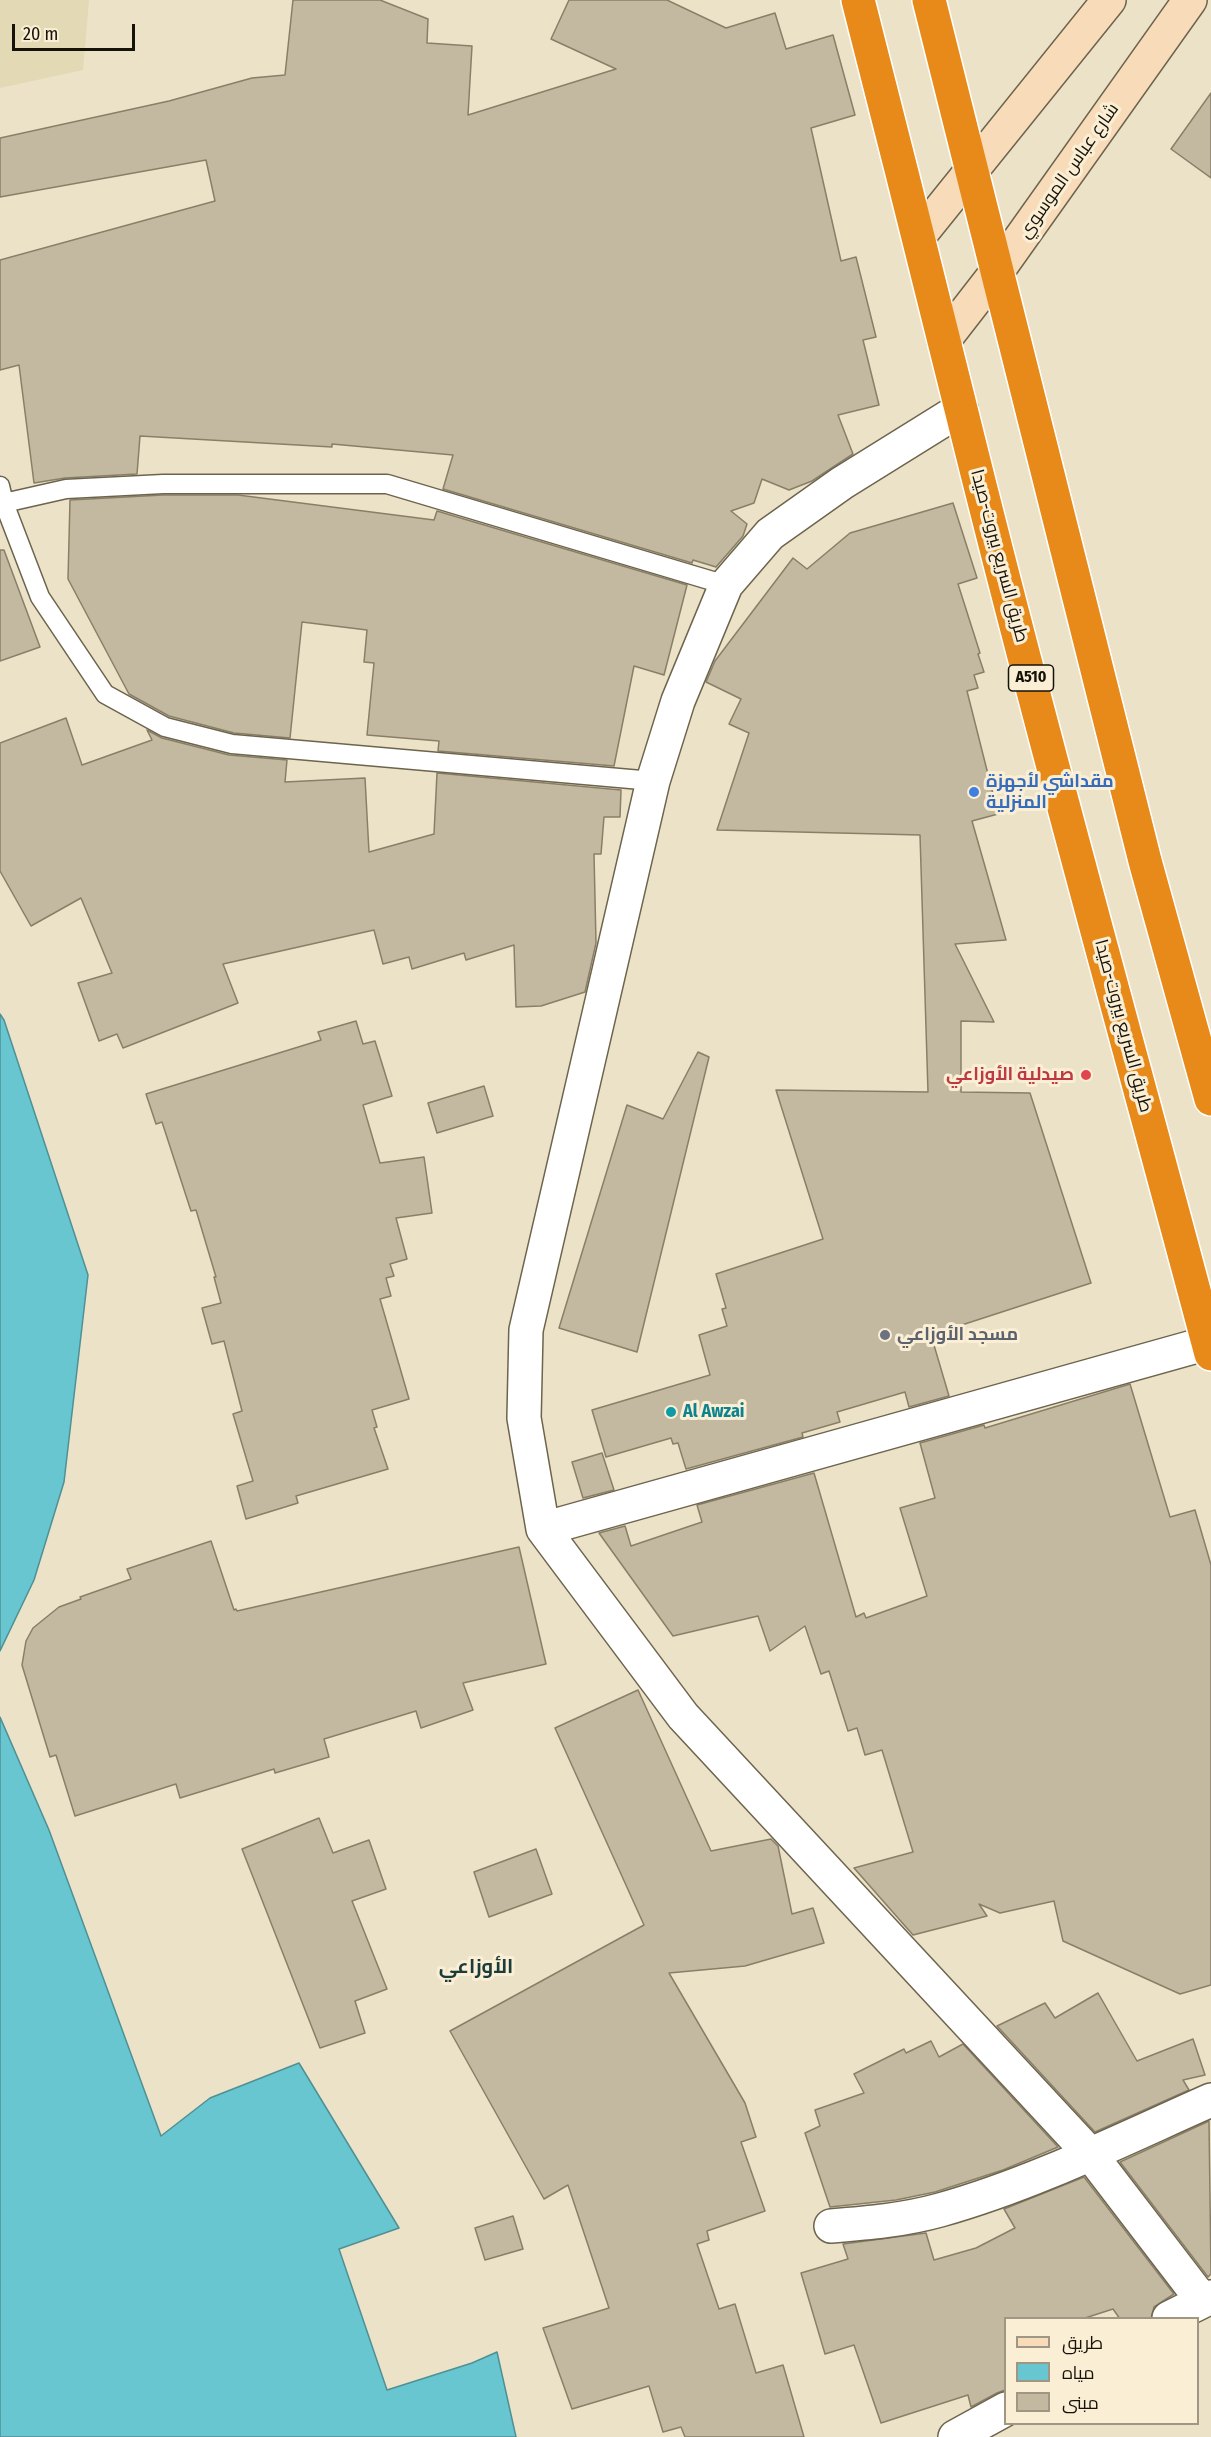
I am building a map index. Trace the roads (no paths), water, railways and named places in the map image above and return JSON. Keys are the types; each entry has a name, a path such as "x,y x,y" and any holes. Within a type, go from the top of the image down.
{"highway":[{"name":"طريق السريع بيروت-صيدا","path":"858,0 919,236 960,409 1082,876 1210,1346"},
{"path":"929,0 1145,861 1211,1099"}],"street":[{"path":"919,236 1109,0"},
{"name":"شارع عباس الموسوي","path":"944,340 996,273 1190,0"},
{"path":"960,409 842,483 770,534 726,585 678,701 653,781 526,1330 524,1418 543,1529 683,1716 1091,2154 1207,2298 1172,2317"},
{"path":"543,1529 1210,1346"},
{"path":"831,2226 880,2223 939,2210 1091,2154 1211,2100"},
{"path":"955,2437 1004,2410"}],"lane":[{"path":"653,781 232,744 165,727 105,694 40,597 2,495 163,484 387,484 726,585"}],"water":[{"path":"0,1014 4,1020 88,1275 64,1482 34,1580 0,1651"},
{"path":"0,1717 49,1830 161,2136 210,2098 299,2063 399,2228 339,2249 387,2390 472,2363 497,2352 516,2437 0,2437"}],"place":[{"name":"مقداشي لأجهزة المنزلية","path":"974,792"},
{"name":"صيدلية الأوزاعي","path":"1086,1075"},
{"name":"مسجد الأوزاعي","path":"885,1335"},
{"name":"Al Awzai","path":"671,1412"}],"district":[{"name":"الأوزاعي","path":"476,1967"}]}
